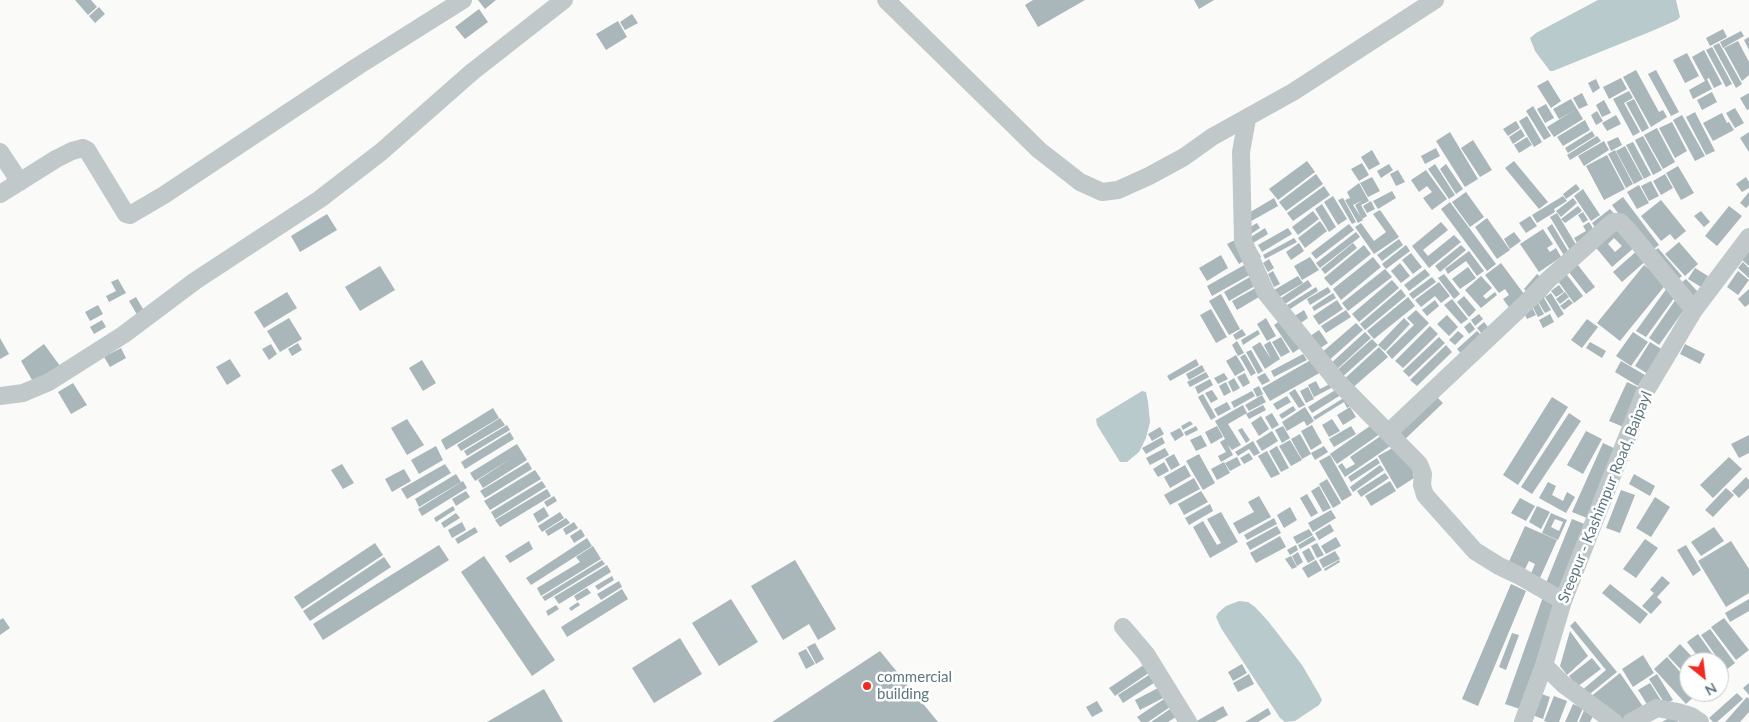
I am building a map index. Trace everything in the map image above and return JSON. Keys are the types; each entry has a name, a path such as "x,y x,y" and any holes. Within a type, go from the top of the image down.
{"street":[{"path":"0,194 72,151 83,148 126,214 130,215 164,195 358,66 463,0"},
{"path":"0,396 23,394 49,382 123,335 195,281 320,199 381,152 472,72 564,0"},
{"path":"886,0 1039,150 1080,182 1102,192 1118,190 1149,176 1302,86 1435,0"},
{"path":"1247,118 1241,152 1242,241 1266,293 1336,380 1419,464 1423,474 1422,485 1425,495 1475,551 1563,601"},
{"path":"0,152 20,182"},
{"path":"1389,432 1548,280 1613,222 1620,222 1628,230 1694,310"},
{"name":"Sreepur - Kashimpur Road, Baipayl","path":"1523,722 1544,665 1563,601 1644,394 1694,310 1749,238"},
{"path":"1124,627 1146,654 1188,722"},
{"path":"1544,665 1563,684 1614,722"},
{"path":"1631,722 1657,708 1684,714 1700,722"}],"shaded area":[{"path":"1598,0 1676,0 1680,17 1652,31 1550,71 1535,51 1530,38"},
{"path":"1142,391 1146,392 1150,422 1146,438 1139,452 1127,462 1120,462 1097,425 1096,419"},
{"path":"1239,601 1248,602 1268,621 1302,665 1322,700 1319,705 1295,721 1285,722 1280,718 1221,628 1216,617 1218,613 1226,606"}],"building":[{"path":"75,0 91,0 97,7 88,15"},
{"path":"478,0 496,0 485,9"},
{"path":"1033,0 1085,0 1038,27 1025,5"},
{"path":"1194,0 1214,0 1199,9"},
{"path":"99,7 105,14 95,23 89,16"},
{"path":"479,9 488,22 465,39 455,27"},
{"path":"632,14 638,23 625,30 620,22"},
{"path":"618,21 627,37 606,50 596,34"},
{"path":"1723,29 1727,37 1710,46 1706,38"},
{"path":"1741,31 1744,36 1723,48 1720,42"},
{"path":"1749,37 1749,50 1744,40"},
{"path":"1738,41 1749,62 1749,75 1742,81 1724,48"},
{"path":"1719,43 1742,84 1736,88 1713,46"},
{"path":"1712,47 1732,84 1726,87 1706,50"},
{"path":"1704,50 1722,84 1714,88 1709,78 1707,79 1712,89 1693,99 1689,90 1705,81 1692,57"},
{"path":"1687,53 1699,76 1685,83 1673,60"},
{"path":"1636,70 1659,112 1663,110 1667,117 1651,127 1623,77"},
{"path":"1656,70 1679,112 1671,116 1648,74"},
{"path":"1621,78 1627,89 1609,99 1603,87"},
{"path":"1596,79 1600,88 1593,93 1588,83"},
{"path":"1548,80 1561,101 1551,108 1537,86"},
{"path":"1629,91 1633,98 1624,103 1640,132 1633,136 1613,99"},
{"path":"1712,92 1717,102 1702,110 1697,100"},
{"path":"1582,93 1588,105 1579,109 1573,98"},
{"path":"1749,93 1749,109 1747,110 1740,98"},
{"path":"1571,99 1583,119 1554,137 1547,127 1573,111 1559,119 1553,109"},
{"path":"1634,99 1649,128 1642,132 1626,103"},
{"path":"1604,100 1611,113 1602,117 1596,105"},
{"path":"1546,104 1554,118 1545,123 1537,109"},
{"path":"1533,106 1551,136 1544,140 1526,111"},
{"path":"1735,108 1744,123 1735,128 1726,113"},
{"path":"1597,111 1603,121 1596,125 1591,115"},
{"path":"1695,112 1715,151 1706,155 1686,117"},
{"path":"1722,113 1727,123 1729,122 1734,130 1713,141 1703,123"},
{"path":"1616,115 1621,124 1607,131 1602,123"},
{"path":"1682,115 1705,156 1695,161 1673,120"},
{"path":"1527,116 1542,142 1534,147 1519,121"},
{"path":"1585,120 1590,130 1563,146 1557,137"},
{"path":"1516,121 1520,128 1508,136 1503,129"},
{"path":"1672,122 1687,151 1675,158 1659,128"},
{"path":"1657,128 1675,162 1663,169 1644,135"},
{"path":"1521,129 1525,136 1513,144 1509,137"},
{"path":"1592,131 1595,136 1568,153 1565,148"},
{"path":"1450,132 1478,179 1465,187 1436,141"},
{"path":"1749,132 1749,152 1740,138"},
{"path":"1597,136 1601,141 1570,160 1567,155"},
{"path":"1643,136 1662,170 1653,175 1635,140"},
{"path":"1527,137 1532,145 1519,153 1514,145"},
{"path":"1618,137 1622,145 1611,151 1607,142"},
{"path":"1473,140 1492,170 1480,177 1461,148"},
{"path":"1604,141 1609,150 1584,166 1578,156"},
{"path":"1633,142 1651,175 1644,179 1626,145"},
{"path":"1625,146 1643,179 1634,184 1616,151"},
{"path":"1436,148 1440,156 1425,164 1421,156"},
{"path":"1372,150 1380,164 1369,170 1361,157"},
{"path":"1615,150 1633,184 1626,188 1608,154"},
{"path":"1607,155 1625,189 1604,200 1586,166"},
{"path":"1307,161 1315,172 1278,200 1269,189"},
{"path":"1514,161 1548,202 1539,209 1505,168"},
{"path":"1362,163 1369,175 1359,181 1351,169"},
{"path":"1389,164 1393,170 1381,178 1377,171"},
{"path":"1435,164 1455,195 1449,199 1428,169"},
{"path":"1446,164 1463,189 1456,194 1440,169"},
{"path":"1678,166 1694,193 1681,200 1666,173"},
{"path":"1398,170 1405,182 1396,186 1390,174"},
{"path":"1426,170 1447,199 1432,210 1423,198 1432,192 1427,186 1419,192 1411,180"},
{"path":"1316,174 1323,184 1286,211 1279,202"},
{"path":"1665,174 1673,188 1661,195 1653,181"},
{"path":"1372,177 1380,191 1368,197 1360,183"},
{"path":"1746,177 1749,182 1749,188 1742,192 1736,184"},
{"path":"1651,181 1659,196 1649,201 1641,186"},
{"path":"1359,183 1369,201 1361,205 1367,216 1358,223 1345,200 1350,198 1347,192","holes":["1363,200 1355,205 1361,217 1353,205"]},
{"path":"1576,184 1580,189 1566,199 1563,194"},
{"path":"1639,185 1649,203 1637,209 1627,192"},
{"path":"1324,186 1330,195 1293,221 1287,213"},
{"path":"1583,189 1600,215 1591,221 1574,196"},
{"path":"1392,191 1396,198 1378,209 1373,201"},
{"path":"1466,192 1484,217 1470,227 1452,202"},
{"path":"1749,192 1749,205 1746,208 1740,203"},
{"path":"1333,196 1347,219 1338,225 1324,202"},
{"path":"1563,196 1567,201 1554,209 1555,212 1537,223 1532,215"},
{"path":"1623,197 1659,245 1648,253 1612,205"},
{"path":"1274,198 1278,206 1246,224 1242,217"},
{"path":"1343,198 1356,222 1352,224 1338,200"},
{"path":"1573,198 1577,203 1561,217 1556,211"},
{"path":"1661,200 1686,231 1675,240 1670,234 1661,241 1641,216"},
{"path":"1371,201 1375,209 1367,213 1363,206"},
{"path":"1450,202 1496,264 1487,271 1441,209"},
{"path":"1322,204 1336,227 1329,232 1315,209"},
{"path":"1578,206 1582,211 1565,223 1561,219"},
{"path":"1729,206 1742,216 1717,246 1705,236"},
{"path":"1610,209 1617,217 1598,231 1592,223"},
{"path":"1380,210 1399,237 1374,254 1355,227 1361,223 1374,241 1386,232 1373,214"},
{"path":"1313,211 1319,219 1298,235 1292,227"},
{"path":"1701,211 1710,222 1704,227 1694,216"},
{"path":"1583,212 1588,220 1583,223 1578,215"},
{"path":"1557,213 1578,248 1571,252 1550,217"},
{"path":"327,214 337,230 300,252 291,236"},
{"path":"1530,216 1537,226 1526,233 1519,223"},
{"path":"1487,218 1510,250 1497,259 1475,227"},
{"path":"1320,221 1327,231 1305,248 1298,238"},
{"path":"1441,222 1448,230 1423,250 1428,256 1454,235 1461,242 1429,268 1412,246"},
{"path":"1589,222 1597,235 1579,246 1574,238 1586,231 1583,226"},
{"path":"1257,223 1260,228 1251,234 1247,229"},
{"path":"1349,224 1354,230 1316,259 1311,253"},
{"path":"1552,224 1570,254 1565,257 1547,228"},
{"path":"1617,224 1636,246 1612,267 1593,244","holes":["1614,238 1622,246 1615,252 1608,244"]},
{"path":"1265,228 1268,234 1253,243 1261,257 1254,261 1243,242"},
{"path":"1288,228 1292,234 1262,252 1258,245"},
{"path":"1543,229 1553,244 1547,248 1550,252 1556,248 1561,257 1539,272 1520,244"},
{"path":"1356,232 1360,237 1320,268 1316,263"},
{"path":"1514,232 1521,241 1510,249 1504,239"},
{"path":"1294,238 1297,242 1265,259 1263,255"},
{"path":"1237,239 1248,258 1239,264 1227,244"},
{"path":"1399,239 1403,245 1382,261 1377,255"},
{"path":"1679,242 1698,264 1685,276 1665,254"},
{"path":"1299,243 1304,251 1291,260 1286,252"},
{"path":"1353,243 1357,248 1325,274 1321,269"},
{"path":"1364,245 1371,254 1331,286 1324,278"},
{"path":"1406,245 1410,251 1386,269 1382,264"},
{"path":"1461,245 1466,250 1440,272 1435,266"},
{"path":"1658,248 1682,276 1674,283 1650,255"},
{"path":"1749,248 1749,266 1740,258"},
{"path":"1639,249 1648,259 1622,282 1613,272"},
{"path":"1469,251 1484,271 1477,276 1466,261 1448,274 1445,269"},
{"path":"1411,253 1422,267 1413,274 1402,260"},
{"path":"1221,255 1228,268 1207,281 1199,268"},
{"path":"1310,257 1319,270 1302,280 1294,266"},
{"path":"1373,257 1381,267 1341,300 1333,289"},
{"path":"1269,259 1274,268 1268,272 1263,263"},
{"path":"1574,260 1595,287 1586,294 1565,267"},
{"path":"1743,262 1749,268 1749,278 1738,268"},
{"path":"1248,263 1253,273 1212,296 1207,286"},
{"path":"1400,263 1410,276 1401,283 1391,271"},
{"path":"1501,263 1527,298 1511,310 1503,299 1509,295 1505,289 1499,293 1485,275"},
{"path":"1644,265 1667,283 1620,341 1597,323"},
{"path":"380,266 395,290 360,311 345,287"},
{"path":"1468,267 1476,278 1460,289 1452,279"},
{"path":"1695,268 1708,276 1701,287 1688,279"},
{"path":"1385,269 1392,277 1348,311 1342,303"},
{"path":"1425,269 1430,275 1409,291 1404,285"},
{"path":"1273,271 1280,284 1274,287 1268,274"},
{"path":"1564,271 1583,296 1574,303 1555,277"},
{"path":"1738,271 1749,280 1738,295 1727,287"},
{"path":"1255,274 1260,283 1229,301 1224,292"},
{"path":"1444,274 1460,294 1454,299 1438,278"},
{"path":"1537,274 1544,280 1530,295 1524,289"},
{"path":"1298,276 1303,283 1274,300 1269,293"},
{"path":"1481,276 1492,288 1483,296 1486,299 1495,292 1497,295 1481,308 1465,290"},
{"path":"1432,277 1436,282 1413,299 1409,294"},
{"path":"118,279 126,293 109,302 106,296 116,291 111,282"},
{"path":"1686,279 1698,292 1689,300 1676,287"},
{"path":"1308,280 1312,286 1279,308 1275,302"},
{"path":"1392,280 1399,288 1359,322 1352,314"},
{"path":"1439,282 1450,296 1441,303 1435,296 1421,307 1415,300"},
{"path":"1557,282 1544,298 1551,310 1545,313 1535,297"},
{"path":"1559,285 1564,292 1556,297 1551,291"},
{"path":"1259,286 1264,294 1237,310 1232,301"},
{"path":"1316,287 1318,291 1284,313 1281,309"},
{"path":"1328,287 1331,292 1310,305 1307,299"},
{"path":"1667,288 1677,294 1646,337 1636,331"},
{"path":"1401,289 1406,296 1365,330 1360,324"},
{"path":"1749,289 1749,304 1745,307 1738,299"},
{"path":"287,292 297,308 264,328 254,312"},
{"path":"1565,292 1569,297 1560,304 1556,299"},
{"path":"1333,293 1336,298 1314,311 1312,307"},
{"path":"1551,293 1564,314 1558,318 1545,297"},
{"path":"1221,294 1240,329 1229,335 1209,301"},
{"path":"1464,296 1476,310 1469,317 1457,302"},
{"path":"136,297 146,314 139,318 129,301"},
{"path":"1408,297 1415,306 1374,339 1367,331"},
{"path":"1452,299 1468,319 1461,324 1444,305"},
{"path":"1569,299 1573,303 1564,310 1560,306"},
{"path":"1676,299 1686,307 1659,345 1649,338"},
{"path":"1337,300 1343,309 1319,325 1313,316"},
{"path":"1435,300 1439,306 1427,316 1422,310"},
{"path":"1537,301 1544,314 1538,317 1531,304"},
{"path":"1530,304 1536,315 1527,319 1522,309"},
{"path":"98,305 103,314 90,321 85,312"},
{"path":"1211,309 1227,337 1216,343 1200,315"},
{"path":"1304,310 1308,318 1295,327 1290,319"},
{"path":"1346,310 1351,317 1326,333 1321,326"},
{"path":"1416,310 1429,323 1392,359 1386,352 1414,325 1407,318"},
{"path":"1479,314 1483,319 1475,326 1471,320"},
{"path":"1550,314 1554,322 1543,328 1539,320"},
{"path":"1447,315 1458,327 1449,336 1437,324"},
{"path":"289,318 302,339 280,352 267,331"},
{"path":"1266,318 1276,336 1267,341 1257,324"},
{"path":"1284,318 1303,346 1293,353 1274,325"},
{"path":"1404,318 1410,324 1385,351 1378,345"},
{"path":"1587,319 1598,327 1582,348 1571,340"},
{"path":"102,320 106,327 94,334 90,327"},
{"path":"1470,322 1475,329 1469,334 1464,327"},
{"path":"1484,322 1492,332 1485,338 1477,328"},
{"path":"1356,323 1363,330 1326,363 1319,355"},
{"path":"1430,326 1438,334 1403,368 1395,361"},
{"path":"1242,329 1246,335 1236,340 1233,335"},
{"path":"1258,330 1260,334 1243,345 1241,340"},
{"path":"1319,330 1328,343 1314,352 1306,339"},
{"path":"1458,331 1464,336 1455,345 1449,340"},
{"path":"1477,331 1485,339 1465,358 1457,349"},
{"path":"1365,332 1371,338 1334,372 1328,366"},
{"path":"1633,332 1648,342 1631,366 1616,356"},
{"path":"1281,337 1290,352 1281,357 1272,342"},
{"path":"1439,337 1445,343 1409,377 1403,371"},
{"path":"0,338 9,354 0,359"},
{"path":"1372,339 1378,345 1340,379 1334,373"},
{"path":"1237,341 1244,353 1238,356 1232,345"},
{"path":"1270,341 1280,359 1265,369 1252,347 1260,342 1271,359 1264,345"},
{"path":"1590,342 1606,351 1602,358 1586,348"},
{"path":"1650,342 1663,350 1648,374 1635,366"},
{"path":"298,343 302,350 292,356 288,349"},
{"path":"44,344 63,370 35,385 21,361"},
{"path":"271,344 277,354 269,360 262,349"},
{"path":"1685,344 1705,354 1700,364 1680,354"},
{"path":"1446,345 1452,352 1417,386 1410,380"},
{"path":"1379,347 1388,357 1350,390 1342,381"},
{"path":"121,348 126,358 110,367 104,357"},
{"path":"1251,350 1263,371 1258,374 1246,352"},
{"path":"1245,354 1256,373 1251,376 1240,357"},
{"path":"1303,354 1307,360 1274,377 1271,371"},
{"path":"1236,355 1245,370 1235,376 1226,361"},
{"path":"1316,357 1323,371 1270,401 1262,388"},
{"path":"230,359 241,376 227,385 216,367"},
{"path":"1196,359 1199,365 1170,381 1167,376"},
{"path":"422,360 436,383 423,391 409,368"},
{"path":"1621,361 1645,375 1638,386 1615,372"},
{"path":"1202,365 1205,371 1189,380 1186,374"},
{"path":"1206,372 1209,377 1190,387 1187,382"},
{"path":"1224,373 1228,379 1218,384 1214,378"},
{"path":"1245,373 1250,383 1243,387 1237,377"},
{"path":"1265,373 1270,381 1262,385 1257,377"},
{"path":"1322,373 1335,386 1314,397 1308,385 1316,381 1320,389 1328,385"},
{"path":"1234,378 1240,388 1233,392 1228,382"},
{"path":"1210,379 1213,385 1198,394 1195,387"},
{"path":"1226,382 1231,392 1224,396 1219,386"},
{"path":"1627,382 1644,390 1626,428 1609,421"},
{"path":"73,383 87,405 71,414 58,392"},
{"path":"1259,386 1263,394 1257,397 1253,389"},
{"path":"1308,387 1314,399 1306,403 1300,391"},
{"path":"1340,387 1344,393 1312,413 1308,407"},
{"path":"1295,389 1305,405 1299,408 1289,393"},
{"path":"1212,390 1218,399 1211,403 1205,393"},
{"path":"1252,391 1255,396 1234,408 1231,402"},
{"path":"1433,393 1443,403 1402,442 1392,432"},
{"path":"1203,394 1216,417 1211,420 1198,397"},
{"path":"1350,394 1355,403 1347,408 1344,402 1315,420 1313,417"},
{"path":"1262,395 1266,402 1249,411 1245,405"},
{"path":"1287,396 1291,402 1277,410 1273,404"},
{"path":"1552,397 1568,407 1518,485 1503,475"},
{"path":"1227,402 1231,409 1218,416 1214,409"},
{"path":"1243,405 1247,413 1228,424 1241,445 1232,450 1228,445 1233,455 1221,462 1218,456 1226,452 1220,442 1225,439 1215,421"},
{"path":"1263,405 1266,410 1249,419 1246,414"},
{"path":"1293,406 1296,410 1282,419 1279,415"},
{"path":"1305,407 1314,421 1307,426 1304,421 1287,431 1282,422"},
{"path":"1350,407 1356,417 1343,425 1337,415"},
{"path":"493,408 499,418 446,450 441,440"},
{"path":"1272,413 1279,425 1272,429 1265,417"},
{"path":"1569,413 1581,421 1532,494 1521,487"},
{"path":"1261,416 1269,429 1259,436 1251,423"},
{"path":"500,418 505,425 461,451 457,445"},
{"path":"407,419 424,445 407,455 391,428"},
{"path":"1332,419 1340,431 1329,437 1322,425"},
{"path":"1190,421 1193,424 1183,430 1181,426"},
{"path":"1377,421 1384,431 1337,464 1330,454"},
{"path":"507,425 510,430 467,456 464,451"},
{"path":"1312,425 1322,443 1311,450 1301,431"},
{"path":"1196,426 1198,430 1186,436 1184,432"},
{"path":"1217,426 1223,437 1211,444 1205,432"},
{"path":"1283,426 1290,438 1282,443 1275,430"},
{"path":"1351,426 1356,434 1334,447 1329,439"},
{"path":"1160,427 1164,434 1152,441 1148,434"},
{"path":"1180,428 1184,435 1175,441 1170,433"},
{"path":"1242,428 1250,440 1246,443 1238,430"},
{"path":"1272,431 1278,441 1262,451 1256,441"},
{"path":"1388,431 1396,442 1345,477 1338,466 1342,463 1346,469 1355,464 1350,457"},
{"path":"1586,431 1602,439 1583,474 1567,465"},
{"path":"510,432 514,439 465,469 461,462"},
{"path":"1300,434 1311,454 1302,459 1291,439"},
{"path":"1201,435 1207,446 1196,451 1190,440"},
{"path":"1749,435 1749,453 1739,458 1731,444"},
{"path":"1162,437 1165,443 1146,454 1142,448"},
{"path":"1290,440 1302,460 1291,466 1279,446"},
{"path":"1253,441 1260,453 1254,456 1249,449 1238,456 1235,452"},
{"path":"1603,443 1618,450 1587,518 1572,512"},
{"path":"517,444 527,460 483,488 478,480 512,458 475,481 470,473"},
{"path":"1400,444 1412,467 1414,478 1397,489 1378,456"},
{"path":"436,446 443,460 419,474 411,460"},
{"path":"1277,446 1289,468 1281,472 1269,451"},
{"path":"1324,446 1328,452 1315,460 1311,453"},
{"path":"1165,448 1169,455 1150,465 1146,458"},
{"path":"1267,451 1280,474 1271,478 1258,456"},
{"path":"1249,453 1253,459 1244,464 1240,458"},
{"path":"1174,454 1180,465 1171,470 1165,459"},
{"path":"1199,454 1215,483 1203,490 1186,461"},
{"path":"1330,455 1352,495 1342,501 1319,461"},
{"path":"1237,457 1241,465 1230,471 1225,463"},
{"path":"1729,457 1742,469 1713,498 1700,485"},
{"path":"1377,458 1380,463 1351,482 1348,477"},
{"path":"528,462 532,469 485,498 480,491"},
{"path":"1164,462 1169,471 1158,477 1153,469"},
{"path":"1224,462 1230,473 1217,480 1211,469"},
{"path":"342,464 354,483 343,489 331,470"},
{"path":"445,464 451,473 407,499 401,489"},
{"path":"1185,465 1191,476 1170,488 1164,477"},
{"path":"1380,465 1384,470 1353,492 1350,487"},
{"path":"404,469 411,481 392,492 385,479"},
{"path":"535,470 541,479 490,510 484,501"},
{"path":"1385,473 1389,478 1361,497 1357,491"},
{"path":"456,474 461,482 419,507 415,499"},
{"path":"1634,474 1655,486 1650,496 1629,484"},
{"path":"1746,477 1749,480 1749,488 1739,498 1732,491"},
{"path":"1194,478 1200,489 1170,505 1164,495"},
{"path":"1327,479 1341,503 1333,508 1319,484"},
{"path":"463,481 467,488 422,516 418,509"},
{"path":"542,481 546,487 495,519 491,512"},
{"path":"1390,481 1396,491 1371,506 1365,496"},
{"path":"1548,482 1556,486 1552,495 1563,501 1567,492 1575,497 1566,513 1539,498"},
{"path":"1319,486 1331,508 1323,512 1311,491"},
{"path":"1726,488 1734,495 1713,517 1705,510"},
{"path":"547,489 551,496 500,527 495,520"},
{"path":"1621,490 1635,495 1620,533 1606,528"},
{"path":"466,491 470,497 456,506 452,499"},
{"path":"1201,491 1208,502 1184,515 1178,504"},
{"path":"1307,494 1318,513 1311,517 1300,498"},
{"path":"554,496 557,501 547,507 544,502"},
{"path":"1259,496 1271,517 1239,534 1233,523 1254,512 1248,502"},
{"path":"1655,497 1670,507 1651,537 1636,528"},
{"path":"1520,498 1535,506 1526,521 1511,513"},
{"path":"1210,504 1213,511 1189,525 1185,518"},
{"path":"453,506 455,510 436,522 434,518"},
{"path":"1537,506 1550,512 1541,529 1529,522"},
{"path":"544,507 549,516 538,523 533,514"},
{"path":"1290,507 1297,520 1284,528 1277,515"},
{"path":"1331,510 1336,518 1313,532 1308,523"},
{"path":"560,512 564,518 542,532 538,526"},
{"path":"1221,512 1238,542 1210,558 1193,527 1203,521 1217,545 1221,543 1207,519"},
{"path":"456,513 460,518 444,528 441,523"},
{"path":"1551,513 1567,520 1558,540 1542,533","holes":["1555,519 1563,522 1559,531 1551,527"]},
{"path":"566,518 570,523 548,536 545,531"},
{"path":"1274,518 1277,524 1247,540 1244,535"},
{"path":"1572,519 1587,525 1559,594 1544,588"},
{"path":"462,522 466,530 452,538 448,530"},
{"path":"574,522 578,528 566,535 563,529"},
{"path":"1330,524 1334,531 1319,540 1315,533"},
{"path":"1277,526 1281,533 1250,550 1246,543"},
{"path":"1525,526 1557,540 1539,580 1530,576 1535,564 1529,561 1523,573 1507,566"},
{"path":"475,527 478,532 458,544 455,539"},
{"path":"1714,527 1724,541 1701,556 1691,542"},
{"path":"581,529 585,536 574,543 570,536"},
{"path":"1309,529 1313,535 1297,544 1293,537"},
{"path":"1280,536 1286,547 1256,563 1250,553"},
{"path":"1313,536 1316,540 1300,549 1298,545"},
{"path":"1336,537 1341,546 1326,554 1321,546"},
{"path":"587,538 592,546 531,585 526,578"},
{"path":"1645,539 1658,548 1636,578 1623,569"},
{"path":"529,541 533,549 510,563 505,556"},
{"path":"1731,541 1749,569 1749,593 1726,607 1698,561"},
{"path":"375,543 383,555 302,609 294,597"},
{"path":"1317,543 1324,555 1317,558 1311,546"},
{"path":"439,545 449,560 323,640 313,624"},
{"path":"1296,545 1298,550 1290,555 1287,550"},
{"path":"1686,545 1701,570 1693,576 1677,550"},
{"path":"593,546 601,559 541,596 537,588 580,562 576,557"},
{"path":"1309,548 1315,559 1308,563 1302,552"},
{"path":"1335,551 1340,559 1323,568 1319,560"},
{"path":"1298,552 1303,562 1297,566 1292,556"},
{"path":"484,556 555,660 532,676 461,572"},
{"path":"1291,556 1297,567 1292,569 1285,559"},
{"path":"384,557 391,567 310,621 303,611"},
{"path":"602,560 605,564 545,601 542,597"},
{"path":"795,560 836,629 818,640 809,624 783,640 751,586"},
{"path":"1316,560 1322,570 1308,578 1302,568"},
{"path":"1339,560 1340,562 1325,571 1324,569"},
{"path":"607,565 611,572 559,604 554,597"},
{"path":"612,576 614,580 598,590 595,586"},
{"path":"1662,576 1670,583 1657,597 1662,602 1651,614 1642,606 1654,593 1650,590"},
{"path":"619,581 622,587 601,600 597,594"},
{"path":"1511,584 1526,591 1478,706 1462,699"},
{"path":"1610,584 1648,614 1640,624 1602,593"},
{"path":"587,588 591,593 577,601 574,596"},
{"path":"622,589 628,599 567,637 561,627"},
{"path":"1543,597 1560,604 1523,710 1505,704"},
{"path":"731,599 758,642 719,666 692,623"},
{"path":"1749,599 1749,611 1730,622 1725,613"},
{"path":"578,602 580,605 571,611 569,608"},
{"path":"556,605 559,609 548,616 546,611"},
{"path":"3,618 10,628 0,635 0,620"},
{"path":"1724,618 1749,650 1736,660 1711,627"},
{"path":"1575,621 1617,672 1586,697 1581,691 1606,670 1570,626"},
{"path":"1710,629 1727,652 1713,652 1701,635"},
{"path":"1570,631 1588,656 1567,675 1560,666"},
{"path":"1512,633 1519,635 1506,670 1499,667"},
{"path":"1698,634 1711,652 1694,652 1687,642"},
{"path":"680,638 702,674 654,703 632,668"},
{"path":"815,643 824,659 816,664 807,647"},
{"path":"1680,644 1688,652 1679,652 1679,668 1668,656"},
{"path":"806,649 815,664 806,669 798,653"},
{"name":"commercial building","path":"880,651 938,722 772,722"},
{"path":"1643,655 1654,673 1633,687 1622,669"},
{"path":"1729,655 1735,663 1729,668"},
{"path":"1667,657 1679,671 1679,696 1654,669"},
{"path":"1592,658 1601,669 1577,687 1569,676"},
{"path":"1148,662 1153,670 1115,696 1109,688"},
{"path":"1242,664 1247,673 1233,681 1228,672"},
{"path":"1155,671 1160,679 1123,703 1118,695"},
{"path":"1620,673 1646,711 1623,722 1589,698"},
{"path":"1249,674 1254,684 1238,692 1233,683"},
{"path":"1657,674 1673,700 1665,704 1649,679"},
{"path":"1650,683 1662,702 1650,709 1638,690"},
{"path":"1749,683 1749,695 1743,688"},
{"path":"1158,688 1163,698 1140,710 1135,700"},
{"path":"544,689 563,722 487,722"},
{"path":"1539,693 1550,697 1543,719 1532,715"},
{"path":"1737,693 1743,699 1717,722 1713,722 1709,718"},
{"path":"1554,696 1567,701 1559,722 1544,721"},
{"path":"1167,697 1173,705 1148,722 1141,722 1137,717"},
{"path":"1747,697 1749,699 1749,712 1740,722 1725,722"},
{"path":"1097,701 1103,711 1092,717 1086,707"},
{"path":"1573,704 1583,708 1577,722 1565,722"},
{"path":"1223,706 1228,715 1215,722 1195,722"},
{"path":"1173,707 1179,715 1168,722 1151,722"},
{"path":"1268,708 1271,714 1258,722 1245,722"},
{"path":"1585,708 1595,712 1590,722 1579,722"},
{"path":"1674,715 1678,722 1662,722"}],"place":[{"name":"commercial building","path":"867,686"}]}
